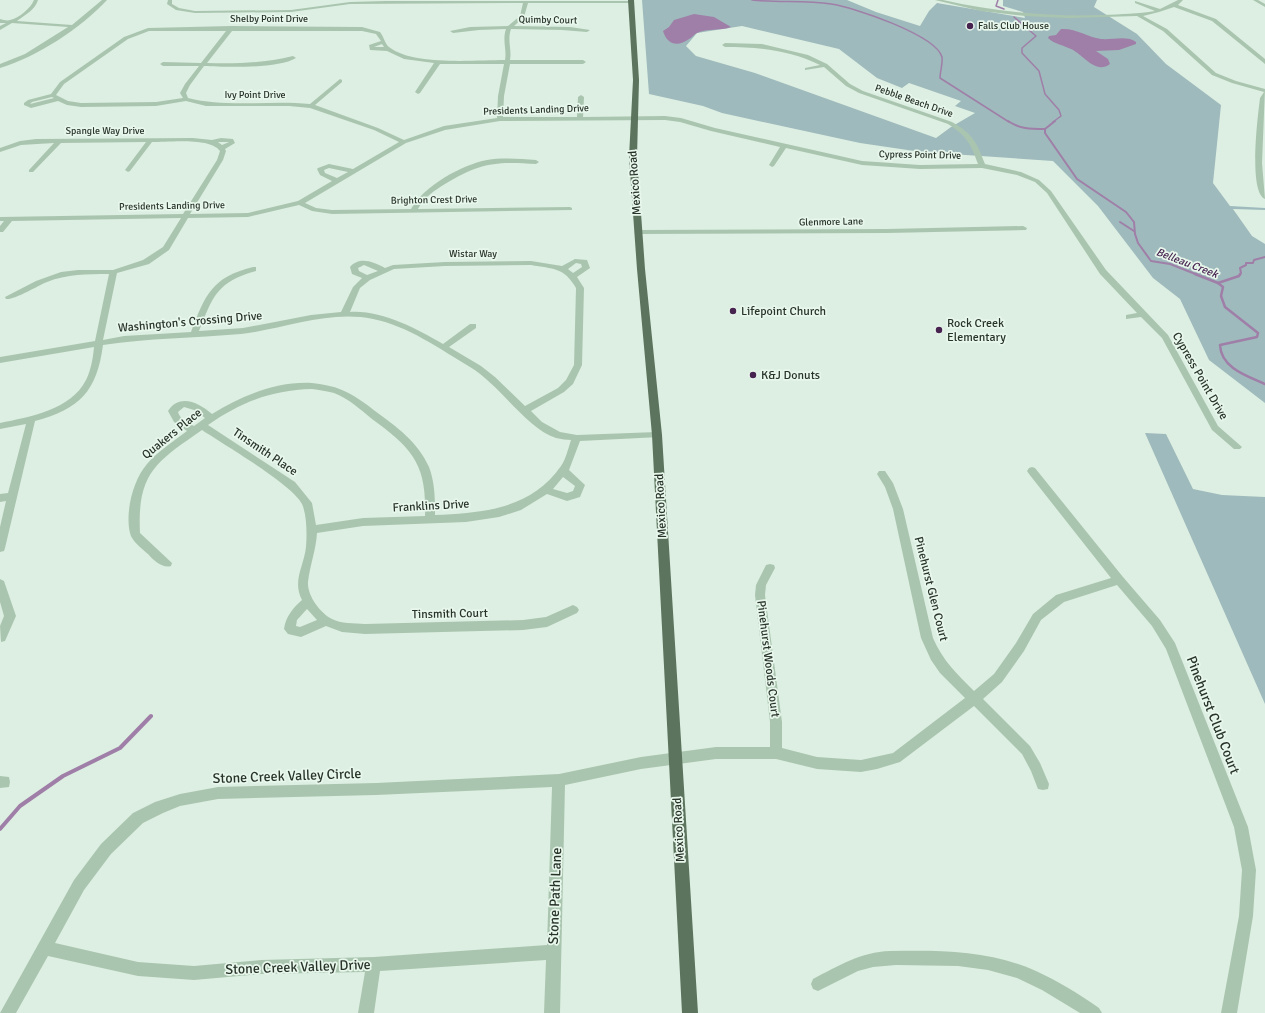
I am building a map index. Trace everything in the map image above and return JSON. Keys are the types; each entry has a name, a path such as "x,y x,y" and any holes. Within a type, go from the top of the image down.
{"main road":[{"name":"Mexico Road","path":"631,1 636,80 633,118 633,157 638,232 657,435 690,1013"}],"street":[{"path":"0,28 29,10 35,5 36,0"},
{"path":"0,69 27,56 88,16 105,0"},
{"path":"170,0 169,4 174,8 181,11 195,12 291,11 365,3 526,3 631,1"},
{"path":"938,0 1016,14 1049,18 1138,15 1174,5 1181,0"},
{"path":"1255,0 1265,6"},
{"path":"1137,2 1158,10"},
{"path":"500,119 501,96 506,62 509,53 506,36 509,28 521,19 526,3"},
{"path":"1174,5 1214,20 1265,62"},
{"path":"1138,15 1165,30 1214,74 1265,92 1262,98 1263,130 1261,188 1265,197"},
{"path":"0,21 72,26"},
{"path":"59,100 31,106 26,104 30,101 53,95 59,100 67,103 81,105 156,104 186,98 183,93 187,85 231,28"},
{"name":"Shelby Point Drive","path":"53,95 62,83 125,39 148,30 231,28 362,29 378,33 390,50"},
{"name":"Quimby Court","path":"453,31 467,28 572,28 586,30"},
{"path":"384,41 371,46 372,49 390,50 415,59 438,62 583,62"},
{"name":"Pebble Beach Drive","path":"725,45 770,47 806,56 825,65 848,85 861,92 950,123 962,129 970,136 982,166"},
{"path":"163,64 260,64 278,62 293,58"},
{"path":"418,92 438,62"},
{"path":"808,69 825,65"},
{"path":"311,106 340,81"},
{"path":"580,119 581,97"},
{"name":"Ivy Point Drive","path":"186,98 206,104 289,104 311,106 370,127 404,142"},
{"name":"Presidents Landing Drive","path":"0,219 248,215 300,203 404,142 444,128 500,119 633,118"},
{"name":"Cypress Point Drive","path":"633,118 681,120 713,130 873,165 920,167 982,166 1019,173 1037,181 1050,192 1103,272 1165,337 1215,428 1237,447"},
{"name":"Spangle Way Drive","path":"0,150 27,142 59,141 202,140 212,142 222,148"},
{"name":"Spangle Way Drive","path":"212,142 232,140 232,143 222,148"},
{"path":"31,171 59,141"},
{"path":"128,170 150,141"},
{"path":"772,165 784,146"},
{"name":"Spangle Way Drive","path":"9,297 58,275 83,272 113,272 137,265 155,257 166,248 186,216 220,160 223,151 222,148"},
{"path":"414,210 420,200 431,190 467,168 487,162 508,160 536,162"},
{"path":"337,181 322,174 320,169 329,166 354,171"},
{"name":"Brighton Crest Drive","path":"300,203 314,210 332,212 570,209"},
{"path":"0,230 10,219"},
{"name":"Glenmore Lane","path":"638,232 880,231 1023,228"},
{"path":"525,410 561,390 570,382 578,365 580,288 573,276 586,268 584,262 575,261 563,269"},
{"path":"367,278 355,272 354,267 357,264 369,262 383,270"},
{"name":"Wistar Way","path":"344,315 357,288 367,278 383,270 404,265 531,263 563,269 573,276"},
{"path":"194,334 213,291 229,277 253,269"},
{"path":"0,426 31,420 47,414 77,396 84,389 92,374 113,272"},
{"path":"1129,317 1144,314"},
{"name":"Washington's Crossing Drive","path":"0,360 124,339 243,332 311,318 344,315 376,317 415,331 478,368 547,430 558,435 577,438 657,435"},
{"path":"444,348 473,326"},
{"name":"Quakers Place","path":"167,563 152,552 135,534 134,507 140,485 150,465 211,418 241,401 268,391 295,387 316,387 336,390 393,428 409,442 424,464 430,491 430,518"},
{"name":"Tinsmith Place","path":"211,418 196,406 188,403 176,407 173,411 174,416 182,423 197,428 292,485 306,503 312,530"},
{"path":"0,548 31,420"},
{"name":"Franklins Drive","path":"312,530 363,522 430,518 466,518 499,513 517,508 546,490 566,467 577,438"},
{"path":"546,490 567,497 577,494 580,486 563,470"},
{"name":"Pinehurst Club Court","path":"1032,471 1119,580 1156,623 1171,647 1241,827 1249,870 1250,885 1229,1013"},
{"name":"Pinehurst Glen Court","path":"882,474 890,486 898,509 927,638 935,656 944,668 974,699 1026,750 1036,767 1043,784"},
{"path":"0,498 12,496"},
{"name":"Tinsmith Court","path":"312,530 311,548 303,582 303,592 308,601 326,621 342,627 365,629 523,625 547,622 573,610"},
{"name":"Pinehurst Woods Court","path":"770,568 761,585 760,595 776,722 776,753"},
{"name":"Stone Creek Valley Circle","path":"8,1013 79,885 106,849 138,818 160,807 180,800 218,793 376,789 558,780 676,757 716,752 776,753 817,763 861,766 877,764 896,758 974,699 998,678 1020,647 1037,617 1060,598 1119,580"},
{"path":"0,584 10,616 1,637"},
{"path":"308,601 294,614 290,623 290,629 292,631 301,632 326,621"},
{"name":"Stone Path Lane","path":"552,1013 558,780"},
{"name":"Stone Creek Valley Drive","path":"45,948 138,969 194,973 261,967 374,964 554,952"},
{"path":"818,984 866,961 898,958 941,957 969,960 998,966 1030,976 1062,992 1094,1013"},
{"path":"366,1013 374,964"}],"shaded area":[{"path":"642,0 847,0 876,12 920,26 929,11 937,3 1025,18 1023,12 1003,6 1003,0 1097,0 1094,7 1137,34 1166,64 1221,105 1213,183 1230,206 1265,208 1265,210 1233,209 1252,236 1265,244 1265,403 1209,360 1180,299 1153,278 1098,206 1053,161 921,152 860,143 722,113 703,106 649,94","holes":["742,26 839,49 877,78 902,88 909,83 961,101 955,106 975,113 936,138 755,73 696,56 686,46 697,33"]},
{"path":"694,14 714,17 731,27 701,31 685,42 677,44 670,42 663,31 669,27 674,20"},
{"path":"1061,29 1077,31 1101,39 1129,39 1136,42 1136,44 1119,50 1096,51 1108,59 1110,64 1105,67 1099,67 1089,62 1076,52 1053,42 1048,38 1049,36 1056,35"},
{"path":"1145,433 1166,434 1193,489 1222,495 1265,497 1265,704"}],"waterway":[{"path":"752,0 811,2 842,6 874,16 910,31 925,40 936,49 942,57 940,78 1009,122"},
{"name":"Belleau Creek","path":"998,0 996,6 1004,9"},
{"name":"Belleau Creek","path":"1014,17 1036,36 1022,48 1022,53 1039,71 1045,94 1059,110 1061,116 1053,122"},
{"path":"1008,121 1025,128 1045,129"},
{"name":"Belleau Creek","path":"1045,129 1055,121"},
{"name":"Belleau Creek","path":"1045,129 1045,133 1077,179 1126,212 1134,222 1135,234 1138,243 1151,261 1170,264 1198,275"},
{"path":"1120,222 1134,231"},
{"path":"1240,275 1240,268 1246,265 1246,263 1253,263 1254,260 1265,257"},
{"name":"Belleau Creek","path":"1195,274 1218,283"},
{"path":"1218,283 1239,276 1240,274"},
{"name":"Belleau Creek","path":"1218,283 1223,287 1221,296 1225,307 1258,333 1257,337 1220,345 1221,353 1225,360 1236,370 1265,384"},
{"path":"0,829 20,806 63,776 120,748 151,716"}],"place":[{"name":"Falls Club House","path":"970,26"},
{"name":"Lifepoint Church","path":"733,311"},
{"name":"Rock Creek Elementary","path":"939,330"},
{"name":"K&J Donuts","path":"753,375"}]}
